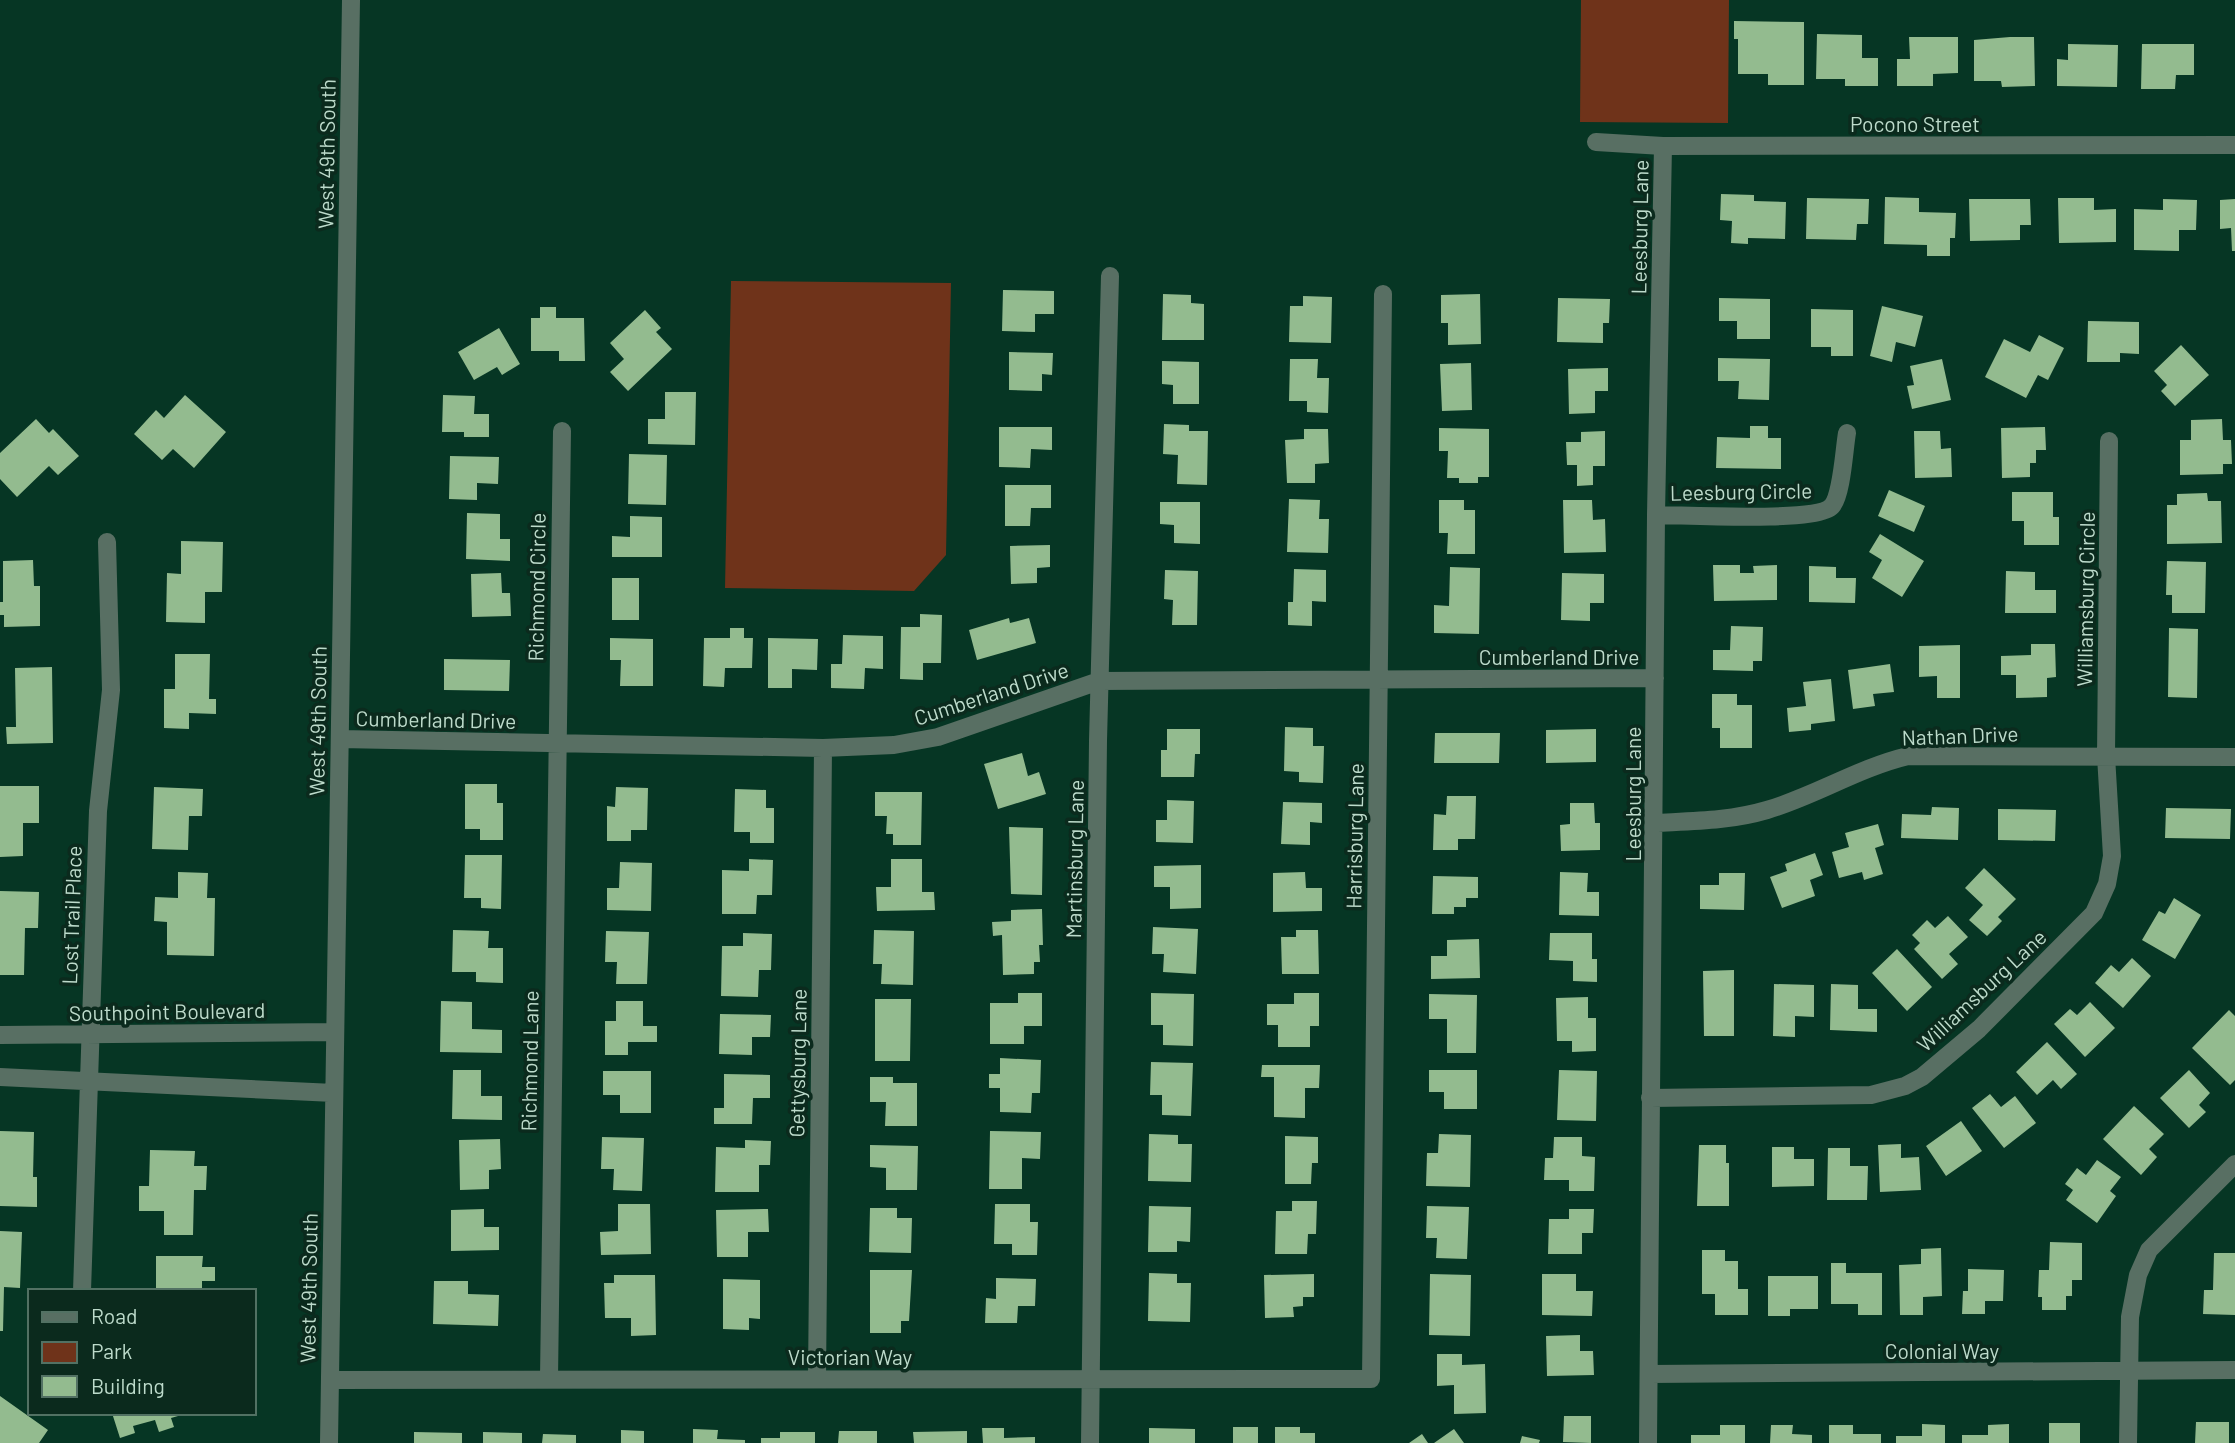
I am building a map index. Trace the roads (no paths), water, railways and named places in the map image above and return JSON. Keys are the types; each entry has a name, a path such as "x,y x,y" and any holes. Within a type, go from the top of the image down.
{"street":[{"name":"West 49th South","path":"329,1443 351,0"},
{"name":"Pocono Street","path":"1596,142 1663,146 2235,145"},
{"name":"Leesburg Lane","path":"1648,1443 1656,515 1663,146"},
{"name":"Martinsburg Lane","path":"1090,1443 1099,681 1110,276"},
{"name":"Harrisburg Lane","path":"1371,1379 1382,294"},
{"name":"Richmond Circle","path":"556,744 562,431"},
{"name":"Leesburg Circle","path":"1656,515 1798,516 1822,513 1836,499 1847,433"},
{"name":"Williamsburg Circle","path":"2106,756 2109,441"},
{"name":"Lost Trail Place","path":"82,1289 98,811 111,690 107,542"},
{"name":"Cumberland Drive","path":"340,739 823,748 894,745 938,737 1099,681 1655,678"},
{"name":"Richmond Lane","path":"549,1378 556,744"},
{"name":"Gettysburg Lane","path":"817,1379 823,748"},
{"name":"Nathan Drive","path":"1655,823 1724,820 1769,810 1881,762 1908,756 2235,757"},
{"name":"Williamsburg Lane","path":"1650,1098 1871,1095 1905,1086 1922,1077 1979,1029 2094,913 2107,884 2112,856 2106,756"},
{"name":"Southpoint Boulevard","path":"0,1035 335,1032"},
{"path":"0,1077 334,1093"},
{"path":"2128,1443 2127,1372 2130,1317 2138,1275 2149,1250 2235,1164"},
{"name":"Colonial Way","path":"1649,1374 2235,1370"},
{"name":"Victorian Way","path":"330,1380 1090,1377 1371,1379"}]}
